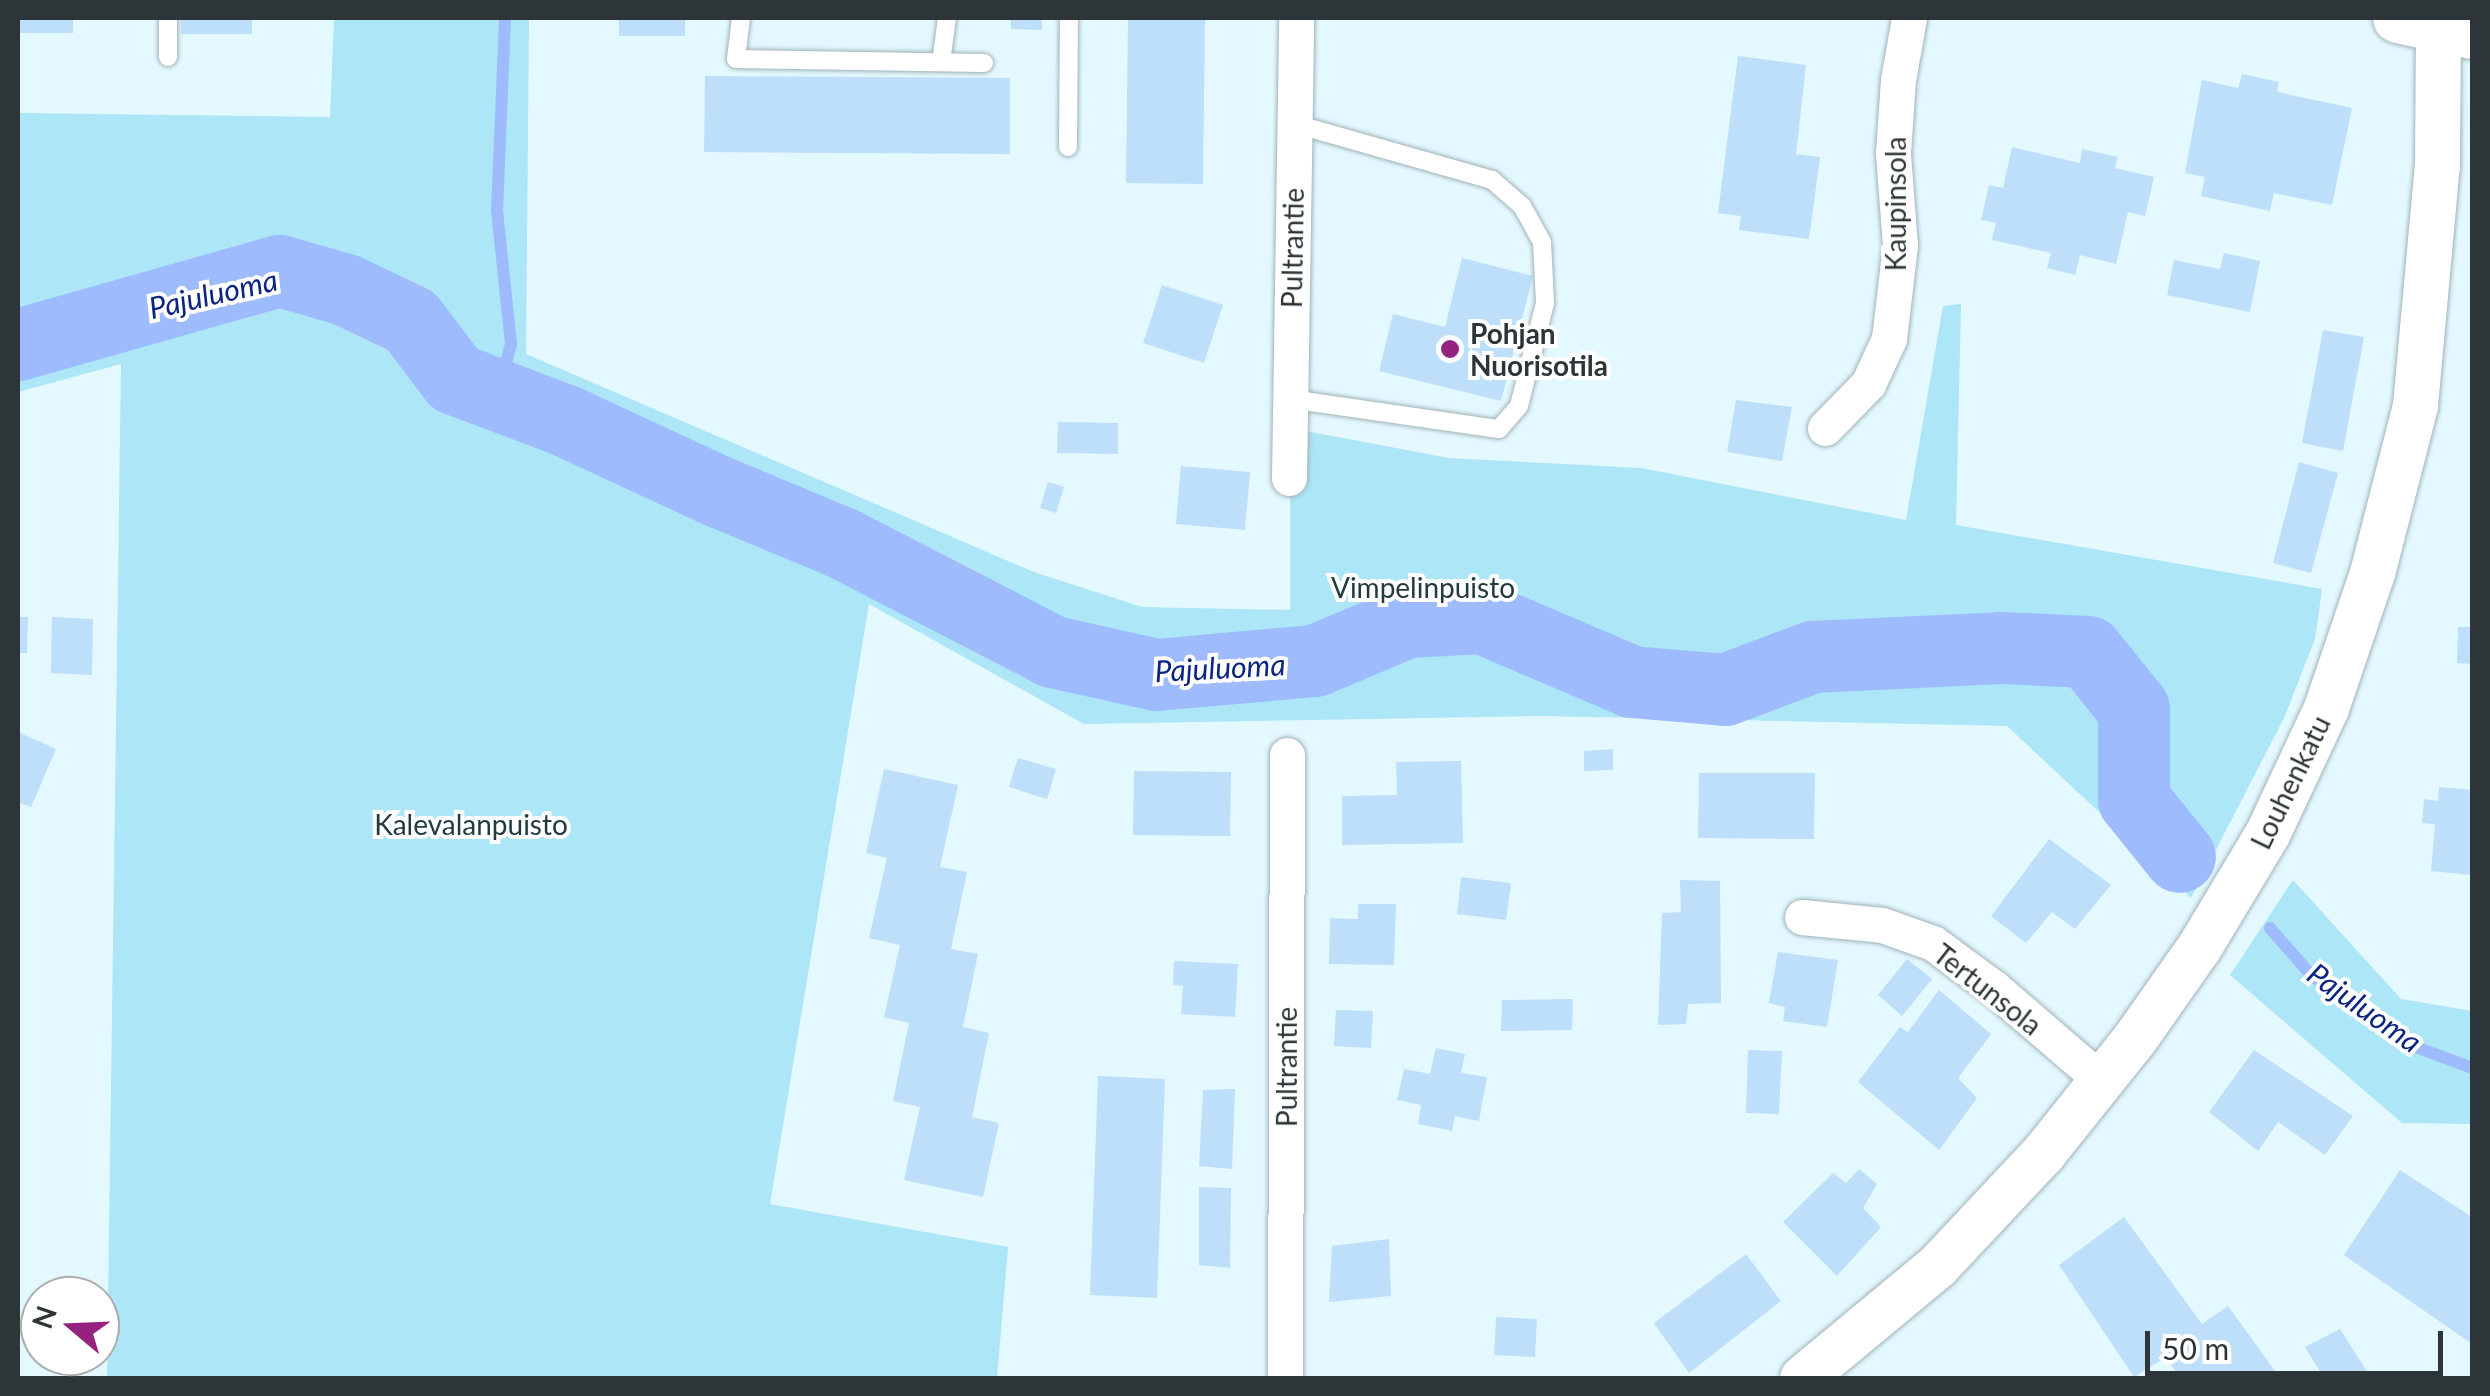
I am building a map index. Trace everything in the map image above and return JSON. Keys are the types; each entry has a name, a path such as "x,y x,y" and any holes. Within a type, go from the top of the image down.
{"street":[{"name":"Pultrantie","path":"1288,478 1296,18"},
{"name":"Kaupinsola","path":"1824,428 1868,384 1889,339 1900,245 1894,135 1898,80 1909,18"},
{"name":"Louhenkatu","path":"1802,1378 1937,1266 2044,1152 2102,1081 2199,948 2268,832 2326,708 2372,572 2415,405 2437,165 2437,24"},
{"name":"Pultrantie","path":"1285,1378 1287,755"},
{"name":"Tertunsola","path":"1802,918 1882,926 1934,943 1994,988 2102,1081"}],"lane":[{"path":"168,18 168,57"},
{"path":"742,18 736,59 984,64"},
{"path":"941,62 947,18"},
{"path":"1068,147 1069,18"},
{"path":"1290,399 1499,428 1519,406 1544,303 1542,242 1522,206 1492,180 1294,124"}],"green space":[{"path":"334,18 529,18 526,354 1034,572 1142,607 1290,610 1290,428 1449,458 1641,468 1906,520 1943,306 1961,304 1956,525 2322,589 2315,639 2284,718 2191,898 2007,726 1543,716 1084,724 869,604 770,1204 1008,1247 997,1378 107,1378 120,1376 120,1276 108,1276 121,364 18,392 18,113 330,117"},
{"path":"2293,880 2401,999 2472,1011 2472,1124 2402,1123 2230,975"}],"building":[{"path":"18,18 73,18 73,33 18,33"},
{"path":"181,18 252,18 252,34 181,34"},
{"path":"619,18 685,18 685,36 619,36"},
{"path":"1011,18 1042,18 1042,30 1011,29"},
{"path":"1128,18 1205,18 1203,184 1126,183"},
{"path":"1738,56 1806,65 1796,154 1820,157 1809,239 1739,230 1741,216 1718,213"},
{"path":"2242,74 2279,82 2277,92 2352,108 2332,205 2274,193 2270,211 2201,196 2205,177 2185,173 2202,80 2238,88"},
{"path":"705,76 1010,78 1010,154 704,152"},
{"path":"2012,147 2080,163 2082,149 2118,157 2115,168 2154,177 2145,216 2128,212 2116,264 2080,255 2075,275 2047,268 2051,253 1992,240 1996,223 1981,220 1989,185 2003,188"},
{"path":"2224,253 2260,261 2250,312 2167,295 2174,260 2220,269"},
{"name":"Pohjan Nuorisotila","path":"1462,258 1533,276 1501,401 1379,371 1393,314 1445,327"},
{"path":"1162,285 1223,305 1204,363 1143,343"},
{"path":"2323,330 2364,337 2343,451 2302,443"},
{"path":"1736,400 1792,407 1782,461 1727,452"},
{"path":"1058,422 1118,423 1118,454 1057,453"},
{"path":"2299,462 2338,473 2311,573 2273,563"},
{"path":"1181,466 1250,472 1245,530 1176,524"},
{"path":"1048,482 1064,487 1056,513 1040,508"},
{"path":"18,617 28,617 27,653 18,653"},
{"path":"52,617 93,619 92,675 51,673"},
{"path":"2458,627 2472,627 2472,664 2457,663"},
{"path":"18,732 56,749 31,807 18,802"},
{"path":"1613,749 1613,770 1584,771 1584,751"},
{"path":"1018,758 1056,769 1047,799 1009,787"},
{"path":"1461,761 1463,843 1342,845 1342,796 1397,795 1396,762"},
{"path":"884,769 958,785 940,867 967,872 951,949 978,954 963,1027 989,1033 972,1117 999,1123 983,1197 904,1180 920,1107 893,1101 909,1023 884,1017 900,945 869,938 887,858 866,853"},
{"path":"1134,771 1231,772 1230,836 1133,835"},
{"path":"1699,773 1815,773 1814,839 1698,838"},
{"path":"2439,787 2472,790 2472,875 2431,871 2435,824 2422,823 2424,799 2438,801"},
{"path":"2049,839 2111,885 2075,929 2052,912 2026,943 1991,916"},
{"path":"1461,877 1511,883 1506,920 1457,914"},
{"path":"1680,880 1720,881 1721,1003 1688,1004 1686,1024 1658,1025 1662,913 1681,912"},
{"path":"1358,904 1396,904 1394,965 1329,964 1330,918 1358,919"},
{"path":"1778,952 1838,960 1827,1027 1783,1021 1785,1007 1769,1003"},
{"path":"1907,959 1932,979 1902,1016 1878,995"},
{"path":"1174,961 1238,964 1235,1017 1181,1014 1183,986 1173,985"},
{"path":"1939,990 1991,1034 1958,1078 1977,1098 1939,1150 1858,1082 1900,1027 1908,1032"},
{"path":"1573,999 1572,1030 1501,1031 1502,1000"},
{"path":"1336,1010 1373,1011 1371,1048 1334,1046"},
{"path":"1436,1048 1465,1054 1461,1073 1487,1077 1479,1121 1455,1116 1452,1131 1418,1124 1421,1105 1397,1100 1404,1069 1430,1074"},
{"path":"1748,1050 1782,1051 1779,1114 1746,1113"},
{"path":"2254,1050 2353,1116 2325,1155 2278,1122 2258,1151 2209,1112"},
{"path":"1098,1076 1165,1079 1157,1298 1090,1295"},
{"path":"1235,1089 1232,1169 1199,1166 1203,1090"},
{"path":"1859,1169 1877,1184 1863,1208 1881,1227 1837,1276 1783,1222 1833,1173 1846,1183"},
{"path":"2400,1170 2472,1217 2472,1344 2344,1255"},
{"path":"1199,1187 1231,1188 1230,1268 1199,1265"},
{"path":"2124,1217 2202,1324 2228,1306 2280,1378 2180,1378 2166,1357 2134,1377 2059,1265"},
{"path":"1389,1239 1391,1296 1329,1302 1332,1246"},
{"path":"1746,1254 1781,1301 1689,1373 1654,1323"},
{"path":"1496,1317 1537,1319 1535,1357 1494,1355"},
{"path":"2340,1329 2371,1378 2324,1378 2305,1347"}],"waterway":[{"path":"497,395 511,344 497,210 505,18"},
{"name":"Pajuluoma","path":"18,345 280,271 346,290 411,321 455,379 566,421 842,543 1053,652 1157,675 1315,661 1408,622 1482,618 1632,682 1725,690 1813,657 2001,648 2088,652 2134,709 2134,800 2180,857"},
{"name":"Pajuluoma","path":"2270,928 2311,975 2413,1046 2472,1068"}],"place":[{"name":"Pohjan Nuorisotila","path":"1450,349"}],"park label":[{"name":"Vimpelinpuisto","path":"1423,587"},
{"name":"Kalevalanpuisto","path":"471,824"}]}
